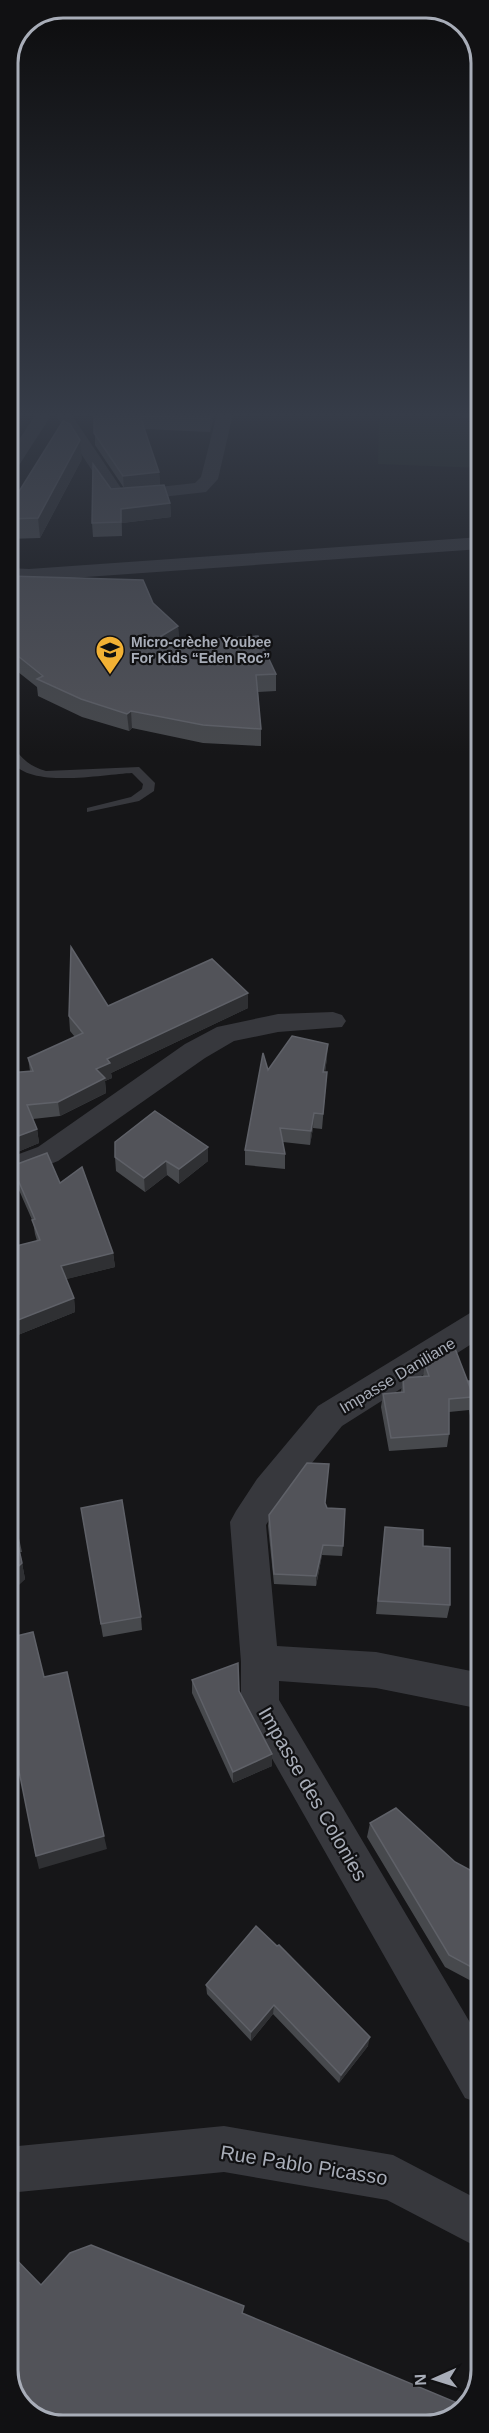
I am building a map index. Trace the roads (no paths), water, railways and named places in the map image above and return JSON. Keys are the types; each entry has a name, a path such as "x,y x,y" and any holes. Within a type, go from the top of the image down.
{"street":[{"path":"18,574 471,544"},
{"path":"18,1166 48,1154 195,1051 227,1034 278,1023 333,1021"},
{"name":"Impasse Daniliane","path":"260,1662 248,1522 330,1416 471,1328"},
{"path":"260,1662 376,1670 471,1689"},
{"name":"Impasse des Colonies","path":"260,1662 260,1704 471,2063"},
{"name":"Rue Pablo Picasso","path":"18,2169 224,2149 393,2178 471,2220"}],"lane":[{"path":"18,762 36,772 56,776 135,769 150,783 148,791 135,799 91,810"}],"place":[{"name":"Micro-crèche Youbee For Kids “Eden Roc”","path":"110,676"}]}
